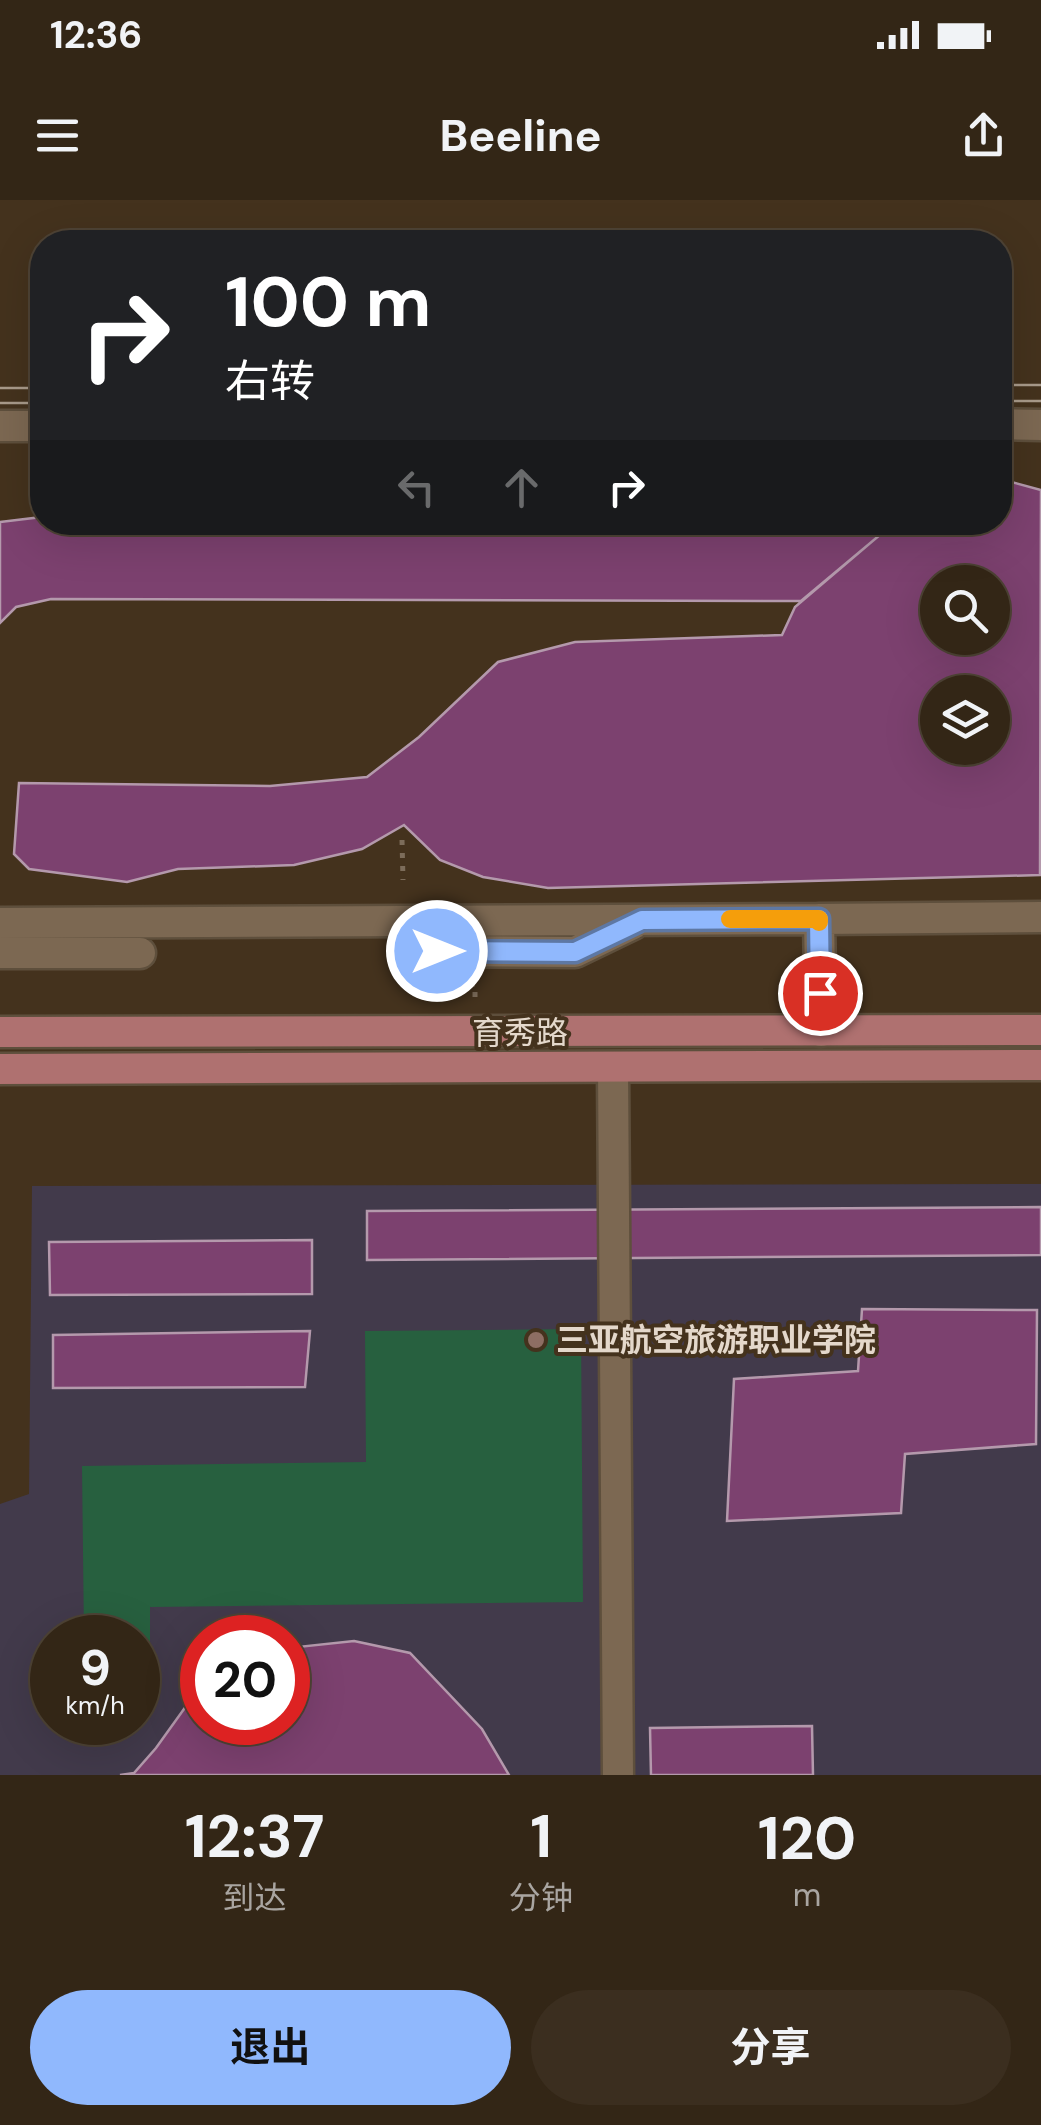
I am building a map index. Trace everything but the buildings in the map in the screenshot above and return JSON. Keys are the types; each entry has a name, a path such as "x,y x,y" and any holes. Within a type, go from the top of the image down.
{"main road":[{"name":"育秀路","path":"0,1032 1041,1030"},
{"name":"育秀路","path":"0,1069 1041,1066"}],"street":[{"path":"1012,424 1041,425"},
{"path":"0,426 30,426"},
{"path":"0,923 1041,917"},
{"path":"819,919 821,1030"},
{"path":"437,951 575,952 642,920"},
{"path":"0,953 140,953"},
{"path":"613,1068 618,1775"}],"path":[{"path":"402,840 403,880"},
{"path":"475,984 475,1004"}],"shaded area":[{"name":"三亚航空旅游职业学院","path":"1041,1184 1041,1775 0,1775 0,1504 29,1494 32,1186"}],"green space":[{"path":"581,1329 583,1602 150,1607 150,1615 84,1615 82,1466 366,1462 365,1331"}],"tram line":[{"path":"1012,385 1041,385"},
{"path":"0,388 30,388"},
{"path":"1012,401 1041,401"},
{"path":"0,403 30,403"}],"slow traffic":[{"path":"730,919 819,922"}],"place":[{"name":"三亚航空旅游职业学院","path":"536,1340"}],"route":[{"path":"437,951 575,952 642,920 819,919 820,993"}]}
